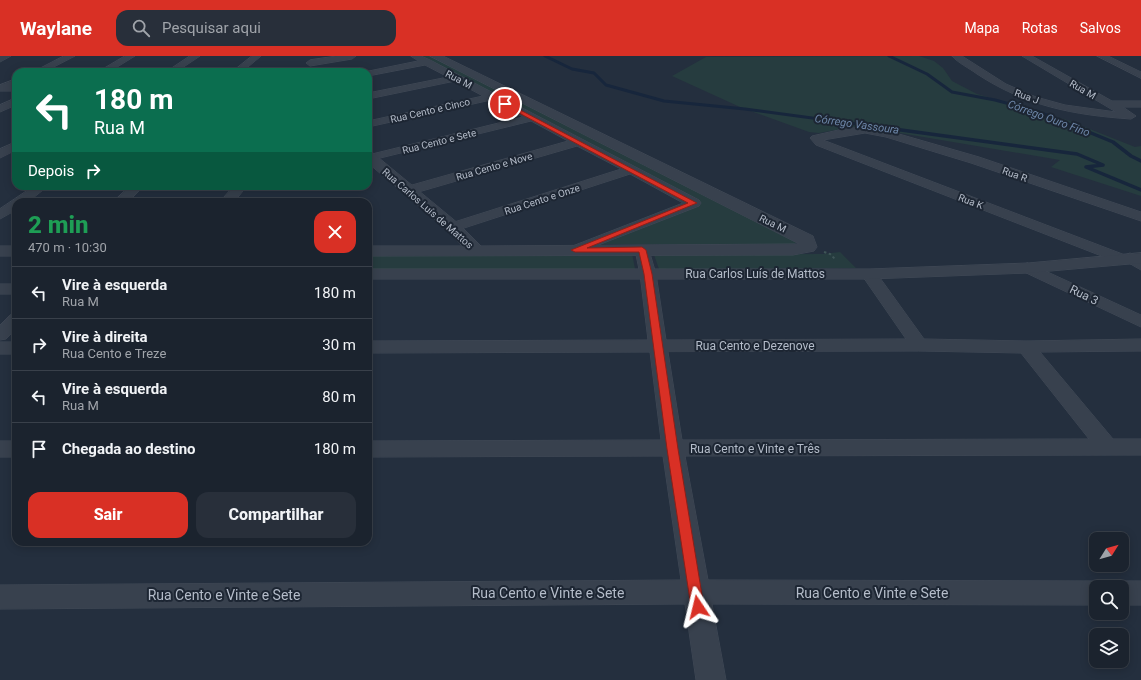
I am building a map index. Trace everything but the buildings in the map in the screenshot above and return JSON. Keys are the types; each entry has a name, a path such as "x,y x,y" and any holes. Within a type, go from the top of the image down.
{"street":[{"path":"0,59 7,56"},
{"path":"46,68 71,56"},
{"path":"109,68 131,56"},
{"path":"176,68 196,56"},
{"path":"241,68 257,56"},
{"path":"306,68 318,56"},
{"path":"310,63 352,56"},
{"name":"Rua M","path":"415,56 431,59 807,240 808,247 793,250 575,250 477,252"},
{"name":"Rua J","path":"956,56 1003,86 1033,100 1057,107 1096,114 1131,116"},
{"name":"Rua M","path":"1026,56 1141,122"},
{"path":"1101,56 1141,76"},
{"path":"372,72 431,59"},
{"name":"Rua M","path":"431,59 456,78 694,203 575,250"},
{"path":"372,95 456,78"},
{"path":"1,88 12,84"},
{"path":"1,88 12,88"},
{"name":"Rua Cento e Cinco","path":"372,123 492,96"},
{"path":"0,109 12,103"},
{"path":"1109,104 1141,104"},
{"name":"Rua Cento e Sete","path":"372,156 532,118"},
{"name":"Rua R","path":"820,143 816,138 842,132 865,130 888,134 975,160 1141,217"},
{"name":"Rua Cento e Nove","path":"410,190 577,142"},
{"name":"Rua K","path":"820,143 1134,260"},
{"path":"0,154 12,147"},
{"name":"Rua Carlos Luís de Mattos","path":"372,159 410,190 453,228 477,252"},
{"name":"Rua Cento e Onze","path":"453,228 631,170"},
{"path":"25,198 36,190"},
{"path":"124,198 134,190"},
{"path":"230,198 238,190"},
{"path":"0,216 12,207"},
{"path":"642,250 648,274 672,449 711,680"},
{"path":"0,251 12,251"},
{"name":"Rua Carlos Luís de Mattos","path":"372,251 477,252"},
{"name":"Rua Carlos Luís de Mattos","path":"372,274 868,274 1028,268 1134,260"},
{"name":"Rua 3","path":"1028,268 1141,322"},
{"path":"868,274 919,345"},
{"path":"0,289 12,289"},
{"path":"0,335 12,323"},
{"name":"Rua Cento e Dezenove","path":"372,347 919,345 1026,347 1141,345"},
{"path":"1026,347 1107,447"},
{"path":"0,348 12,348"},
{"name":"Rua Cento e Vinte e Três","path":"372,449 1141,447"},
{"path":"0,449 12,449"},
{"name":"Rua Cento e Vinte e Sete","path":"0,597 695,592 1089,593"},
{"path":"1129,593 1141,593"}],"path":[{"path":"808,247 830,254 850,274"}],"green space":[{"path":"416,56 430,56 801,238 793,245 596,244 701,204"},
{"path":"919,56 934,61 943,68 952,81 977,94 1067,120 1135,147 1141,146 1141,196 1051,167 1060,160 876,129 853,127 819,133 809,132 740,107 672,76 706,57"},
{"path":"840,252 856,268 659,269 654,255 823,254"},
{"path":"372,253 632,253 635,269 372,269"}],"waterway":[{"name":"Córrego Vassoura","path":"545,56 572,69 594,73 606,85 664,101 745,109 879,127"},
{"name":"Córrego Ouro Fino","path":"889,56 927,74 952,92 995,100 1039,112 1076,127"},
{"name":"Córrego Vassoura","path":"872,126 1077,154 1103,165 1086,167 1141,190"},
{"name":"Córrego Ouro Fino","path":"1074,126 1113,142 1131,156 1141,161"}],"route":[{"path":"505,104 694,203 575,250 642,250 648,274 672,449 698,607"}]}
